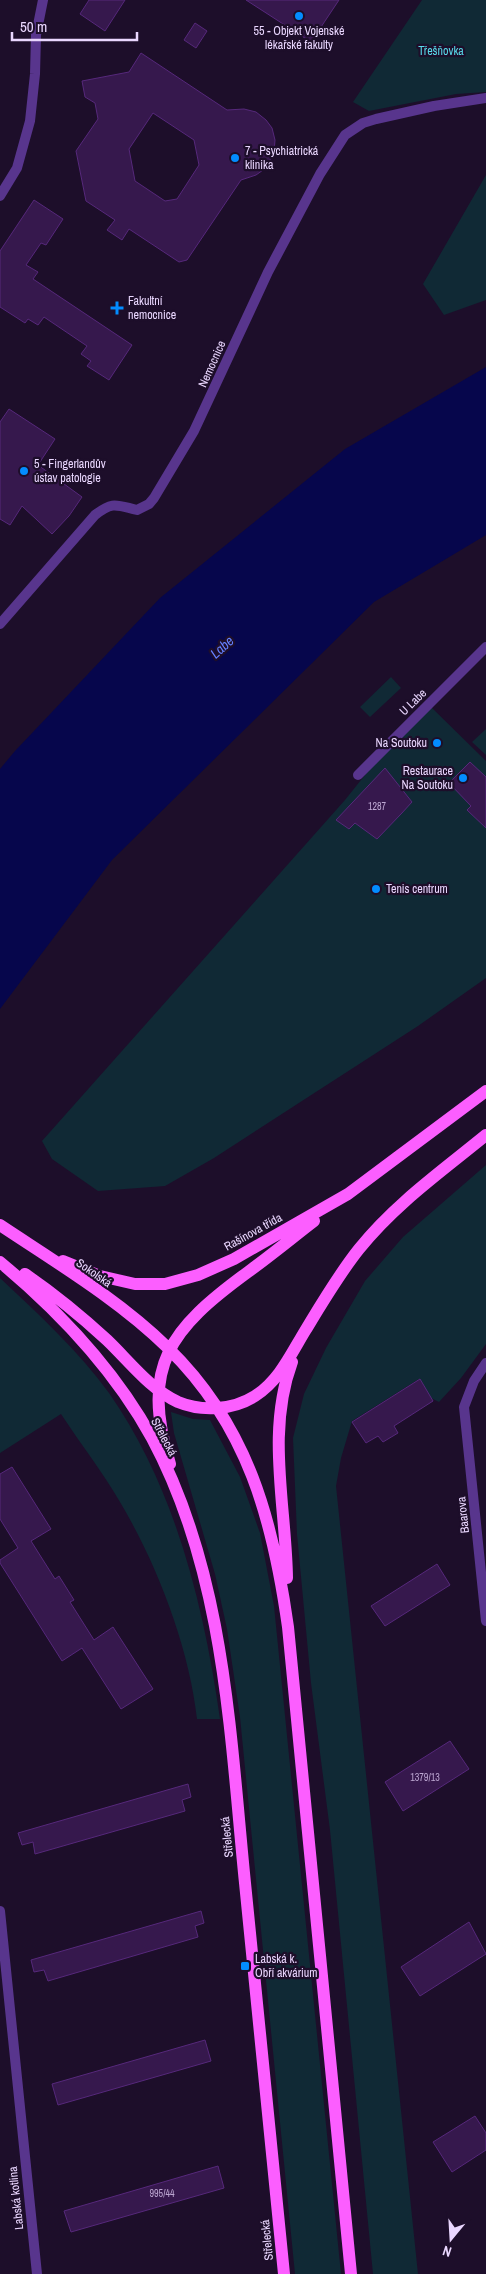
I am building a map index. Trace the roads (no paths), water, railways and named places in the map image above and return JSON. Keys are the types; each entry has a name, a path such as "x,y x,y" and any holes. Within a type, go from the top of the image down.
{"main road":[{"name":"Rašínova třída","path":"3,1227 64,1262 100,1276 135,1284 165,1284 198,1275 234,1259 348,1194 486,1091"},
{"path":"0,1260 66,1304 158,1390 194,1407 217,1408 243,1402 267,1387 288,1361 331,1289 359,1249 393,1211 486,1135"},
{"path":"190,1528 161,1430 158,1390 169,1349 184,1326 202,1308 348,1194"},
{"name":"Sokolská","path":"3,1227 124,1311 169,1349 217,1408"},
{"name":"Střelecká","path":"0,1260 82,1338 120,1387 152,1438 190,1528 213,1620 228,1716 284,2274"},
{"path":"288,1627 287,1558 278,1444 280,1410 287,1375 306,1330"},
{"path":"217,1408 244,1456 263,1505 279,1567 288,1627 351,2274"}],"street":[{"path":"0,196 18,168 30,122 35,74 36,35 43,0"},
{"name":"Nemocnice","path":"0,624 95,515 107,505 114,504 137,510 149,504 154,498 194,431 268,272 336,146 345,135 363,123 434,106 486,98"},
{"name":"U Labe","path":"358,775 486,647"},
{"name":"Baarova","path":"486,1363 474,1381 464,1407 486,1621"},
{"name":"Labská kotlina","path":"0,1911 36,2274"}],"water":[{"name":"Labe","path":"486,367 486,535 374,602 112,860 0,1009 0,769 160,598 345,449"}],"place":[{"name":"55 - Objekt Vojenské lékařské fakulty","path":"299,16"},
{"name":"7 - Psychiatrická klinika","path":"235,158"},
{"name":"Fakultní nemocnice","path":"117,308"},
{"name":"5 - Fingerlandův ústav patologie","path":"24,471"},
{"name":"Na Soutoku","path":"437,743"},
{"name":"Restaurace Na Soutoku","path":"463,778"},
{"name":"Tenis centrum","path":"376,889"},
{"name":"Labská k. Obří akvárium","path":"245,1966"}],"park label":[{"name":"Třešňovka","path":"441,51"}]}
